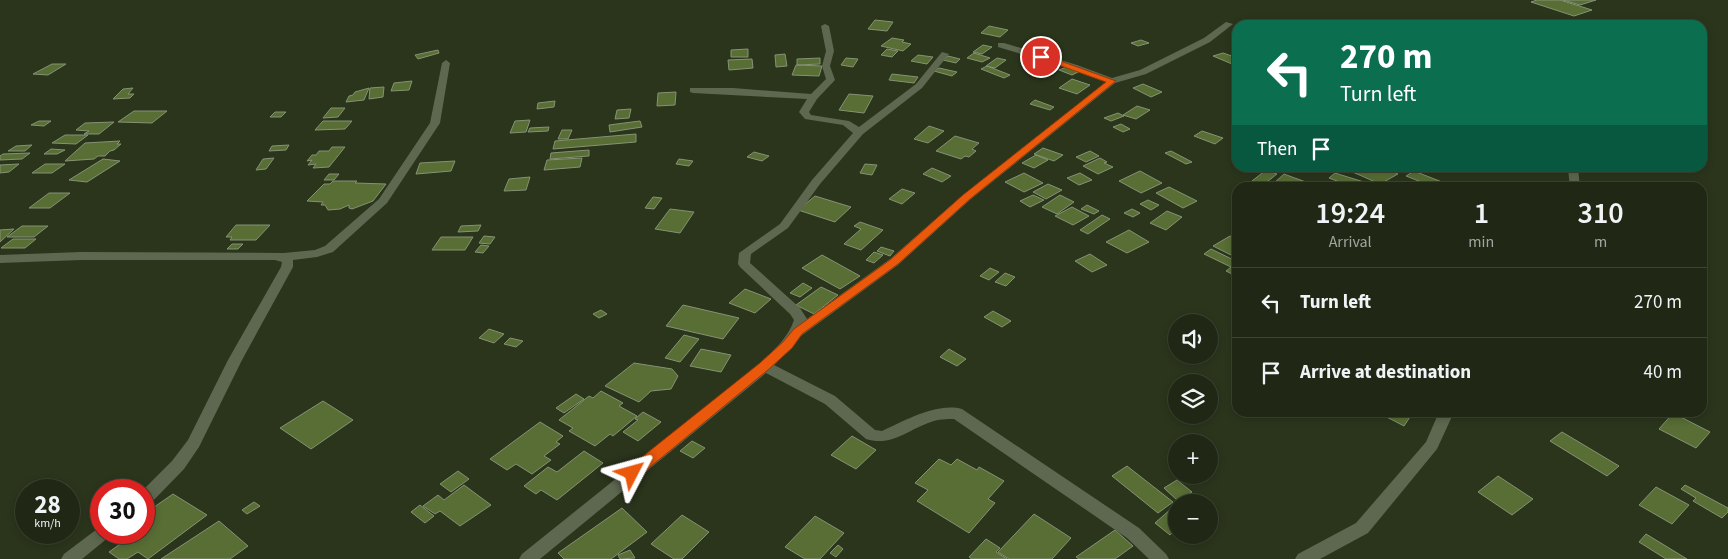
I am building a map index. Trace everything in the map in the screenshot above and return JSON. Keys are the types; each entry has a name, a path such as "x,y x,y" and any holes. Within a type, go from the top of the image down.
{"street":[{"path":"528,559 764,366 788,345 798,332 894,262 967,197 1112,81 1143,72 1207,40 1229,24"},
{"path":"825,26 830,51 826,66 831,80 813,97 804,112 805,115 846,123 859,132"},
{"path":"1001,44 1112,81"},
{"path":"798,332 801,320 795,311 744,264 745,253 784,226 816,182 859,132 919,86 945,54"},
{"path":"0,259 81,256 284,257 317,253 329,249 383,201 436,123 446,63"},
{"path":"693,90 813,97"},
{"path":"155,488 178,465 194,443 235,360 288,267 288,261 284,257"},
{"path":"764,366 830,400 871,435 884,437 930,416 957,413 1127,528 1160,559"},
{"path":"1304,559 1362,528 1432,445 1445,417"},
{"path":"70,559 90,543"}],"building":[{"path":"1537,0 1560,0 1592,10 1574,16 1531,2"},
{"path":"1563,0 1596,0 1580,5"},
{"path":"875,20 893,22 887,31 868,29"},
{"path":"989,26 1008,30 1000,37 981,33"},
{"path":"892,38 904,40 902,42 911,44 903,51 881,46"},
{"path":"1141,40 1149,43 1138,46 1131,43"},
{"path":"983,45 992,47 982,54 973,52"},
{"path":"748,49 748,57 731,57 731,50"},
{"path":"887,49 898,51 892,57 881,55"},
{"path":"438,50 439,53 418,59 415,55"},
{"path":"974,53 990,58 982,62 967,58"},
{"path":"1223,53 1232,56 1232,64 1213,56"},
{"path":"785,54 787,66 776,67 775,55"},
{"path":"918,55 933,57 927,64 911,61"},
{"path":"948,56 960,59 956,63 943,60"},
{"path":"820,58 820,64 797,65 797,59"},
{"path":"846,58 858,59 853,67 841,65"},
{"path":"997,58 1006,60 995,68 986,66"},
{"path":"752,59 753,68 729,70 728,60"},
{"path":"52,64 66,64 48,75 33,74"},
{"path":"796,65 822,66 819,76 792,75"},
{"path":"987,66 1010,75 1004,78 981,69"},
{"path":"1069,66 1077,69 1073,70 1078,72 1072,75 1059,70"},
{"path":"939,68 957,72 952,76 934,71"},
{"path":"892,74 918,77 914,83 889,80"},
{"path":"1072,79 1090,85 1077,94 1059,88"},
{"path":"412,81 409,90 391,91 394,83"},
{"path":"1143,84 1162,92 1151,97 1133,88"},
{"path":"384,87 383,97 369,99 370,88"},
{"path":"133,88 128,94 134,94 130,98 113,99 123,89"},
{"path":"369,88 364,100 346,102 349,96 355,92"},
{"path":"676,92 675,105 657,106 658,93"},
{"path":"849,94 873,96 864,113 839,110"},
{"path":"1035,100 1054,107 1050,110 1030,104"},
{"path":"555,101 554,107 537,109 538,103"},
{"path":"1137,106 1150,110 1136,119 1123,115"},
{"path":"331,108 345,108 338,117 323,118"},
{"path":"631,109 629,118 615,119 617,110"},
{"path":"134,111 167,111 152,123 118,122"},
{"path":"275,112 286,112 281,117 270,117"},
{"path":"1118,113 1124,116 1111,121 1104,118"},
{"path":"530,120 526,132 510,133 515,121"},
{"path":"39,121 51,121 44,126 31,125"},
{"path":"323,121 352,121 345,129 315,130"},
{"path":"640,121 642,127 610,132 609,125"},
{"path":"114,122 99,134 84,134 89,131 76,130 85,123"},
{"path":"1121,124 1130,129 1123,132 1113,127"},
{"path":"929,126 944,131 928,143 914,139"},
{"path":"549,127 548,131 528,132 530,128"},
{"path":"562,130 572,130 568,139 558,139"},
{"path":"1202,131 1223,138 1215,144 1194,136"},
{"path":"636,134 636,142 553,149 555,141"},
{"path":"65,135 88,135 76,144 52,143"},
{"path":"955,136 979,143 972,149 976,151 969,157 965,156 961,159 936,151"},
{"path":"120,141 117,144 121,144 105,156 98,156 94,159 65,161 85,143"},
{"path":"32,145 25,151 8,151 16,146"},
{"path":"289,145 286,150 269,151 272,146"},
{"path":"332,147 345,147 329,167 313,168 316,164 308,165 312,160 307,161 312,155 316,155 319,151 329,151"},
{"path":"1043,148 1063,155 1054,161 1034,154"},
{"path":"51,149 65,150 57,154 44,154"},
{"path":"589,150 589,156 550,159 551,153"},
{"path":"1090,151 1099,156 1086,162 1076,157"},
{"path":"1171,151 1192,162 1186,164 1165,153"},
{"path":"754,152 769,156 762,161 747,157"},
{"path":"30,153 22,159 0,160 0,156 3,154"},
{"path":"1036,155 1048,160 1034,168 1022,163"},
{"path":"274,158 266,169 256,170 263,159"},
{"path":"582,158 580,167 544,170 547,160"},
{"path":"1100,158 1107,162 1104,163 1113,167 1098,174 1083,166"},
{"path":"103,159 120,161 87,182 69,180"},
{"path":"679,159 693,161 689,166 676,164"},
{"path":"455,161 451,171 416,174 420,163"},
{"path":"19,164 9,172 0,173 0,165"},
{"path":"45,164 65,164 52,173 32,173"},
{"path":"865,164 877,165 872,175 860,173"},
{"path":"932,168 951,176 942,182 923,174"},
{"path":"1140,171 1162,183 1141,193 1119,181"},
{"path":"1263,172 1277,174 1267,182 1252,181"},
{"path":"1353,172 1393,172 1398,174 1384,182 1375,182"},
{"path":"1417,172 1442,182 1421,182 1406,176"},
{"path":"1024,173 1043,183 1024,192 1005,182"},
{"path":"1080,173 1092,180 1079,185 1067,178"},
{"path":"1335,173 1364,182 1340,182 1329,178"},
{"path":"329,174 339,174 334,180 324,180"},
{"path":"1284,174 1306,182 1275,182"},
{"path":"530,177 526,190 504,191 509,179"},
{"path":"333,181 386,184 373,201 352,209 349,208 349,205 340,209 328,210 325,205 321,205 323,202 307,201 324,184 330,184"},
{"path":"1048,184 1062,190 1046,199 1033,192"},
{"path":"1169,187 1197,201 1183,208 1156,193"},
{"path":"902,189 915,193 902,204 889,199"},
{"path":"49,193 70,193 50,208 29,208"},
{"path":"1033,195 1044,200 1030,207 1020,201"},
{"path":"1060,195 1074,202 1057,214 1042,207"},
{"path":"815,196 851,207 835,222 798,210"},
{"path":"653,197 662,198 654,209 645,208"},
{"path":"1148,200 1159,205 1151,210 1140,204"},
{"path":"1087,205 1099,211 1094,214 1081,209"},
{"path":"1072,207 1089,216 1073,225 1055,216"},
{"path":"670,209 694,212 680,233 655,229"},
{"path":"1132,209 1140,213 1133,217 1124,213"},
{"path":"1167,211 1182,217 1166,230 1150,223"},
{"path":"1102,215 1110,219 1088,234 1080,230"},
{"path":"860,222 883,230 861,250 844,244 861,229 854,226"},
{"path":"236,225 270,225 256,240 230,240 232,237 226,237"},
{"path":"481,225 478,231 458,232 461,226"},
{"path":"22,226 48,226 34,237 7,237"},
{"path":"14,229 0,242 0,230"},
{"path":"1129,230 1149,242 1127,253 1106,242"},
{"path":"484,236 495,237 490,244 479,243"},
{"path":"1230,236 1232,237 1232,256 1213,246"},
{"path":"441,237 473,237 465,250 432,250"},
{"path":"13,239 36,239 25,248 1,248"},
{"path":"232,244 243,244 238,249 227,249"},
{"path":"481,245 489,246 483,253 475,252"},
{"path":"881,247 894,251 890,256 877,251"},
{"path":"1211,249 1232,259 1232,274 1226,271 1231,267 1204,254"},
{"path":"874,252 883,255 874,263 866,260"},
{"path":"1090,254 1107,265 1092,272 1075,261"},
{"path":"822,255 860,276 840,289 802,268"},
{"path":"990,268 999,272 989,280 980,276"},
{"path":"1005,273 1015,277 1006,286 995,282"},
{"path":"803,283 812,288 800,297 790,293"},
{"path":"821,287 838,295 814,314 796,305"},
{"path":"745,289 771,299 755,313 729,303"},
{"path":"683,305 739,318 723,339 666,326"},
{"path":"601,310 607,314 599,318 593,314"},
{"path":"993,311 1011,321 1002,327 984,317"},
{"path":"489,329 504,334 494,343 479,338"},
{"path":"684,335 699,339 680,362 665,358"},
{"path":"510,338 523,341 516,347 504,344"},
{"path":"701,349 731,355 721,372 690,366"},
{"path":"949,349 966,359 957,366 940,357"},
{"path":"634,363 672,369 678,376 671,389 651,391 639,402 605,386"},
{"path":"601,391 623,403 619,406 637,416 613,436 610,434 595,446 569,431 573,428 559,420 589,396 593,398"},
{"path":"576,394 584,399 564,413 556,408"},
{"path":"323,401 353,420 311,449 280,428"},
{"path":"643,412 661,422 638,441 623,432 638,420 635,419"},
{"path":"1387,417 1410,417 1404,426"},
{"path":"1670,417 1681,417 1710,432 1696,448 1659,429"},
{"path":"540,422 563,436 556,442 560,444 544,456 551,460 532,474 516,464 507,470 490,459"},
{"path":"1562,432 1619,466 1607,476 1550,441"},
{"path":"852,436 876,450 856,469 831,455"},
{"path":"692,441 705,448 693,458 680,451"},
{"path":"584,451 603,463 557,500 541,490 536,494 524,486 548,467 557,472"},
{"path":"939,459 951,465 957,459 977,470 979,467 1004,481 988,499 995,503 969,533 917,501 928,490 915,483"},
{"path":"1127,466 1168,498 1168,506 1158,513 1112,476"},
{"path":"458,471 469,479 451,492 440,484"},
{"path":"1498,476 1533,499 1512,515 1478,492"},
{"path":"1170,484 1182,484 1192,492 1189,494 1170,494 1164,488"},
{"path":"464,485 491,505 460,526 440,511 435,514 423,506 438,495 444,500"},
{"path":"1685,485 1728,508 1728,512 1722,518 1693,501 1696,498 1681,489"},
{"path":"1656,487 1689,505 1672,524 1639,505"},
{"path":"173,494 207,515 148,559 138,552 127,559 119,559 109,552 120,544 155,544 155,506"},
{"path":"254,502 260,506 247,514 242,510"},
{"path":"420,505 434,516 425,523 411,512"},
{"path":"622,508 647,532 611,559 564,559 558,553"},
{"path":"1168,512 1168,533 1155,523"},
{"path":"1034,514 1071,538 1052,559 1009,559 998,552"},
{"path":"682,515 709,532 682,559 674,559 651,544"},
{"path":"815,516 844,533 820,559 805,559 785,547"},
{"path":"219,521 248,546 230,559 161,559"},
{"path":"1115,530 1133,546 1115,559 1079,559 1076,557"},
{"path":"1646,534 1687,559 1666,559 1639,542"},
{"path":"986,539 1000,548 996,552 1007,559 972,559 969,557"},
{"path":"838,545 843,549 836,557 830,553"},
{"path":"630,550 635,558 620,559 618,555"}],"route":[{"path":"632,473 764,366 788,345 798,332 894,262 967,197 1082,103 1112,81 1041,57"}]}
